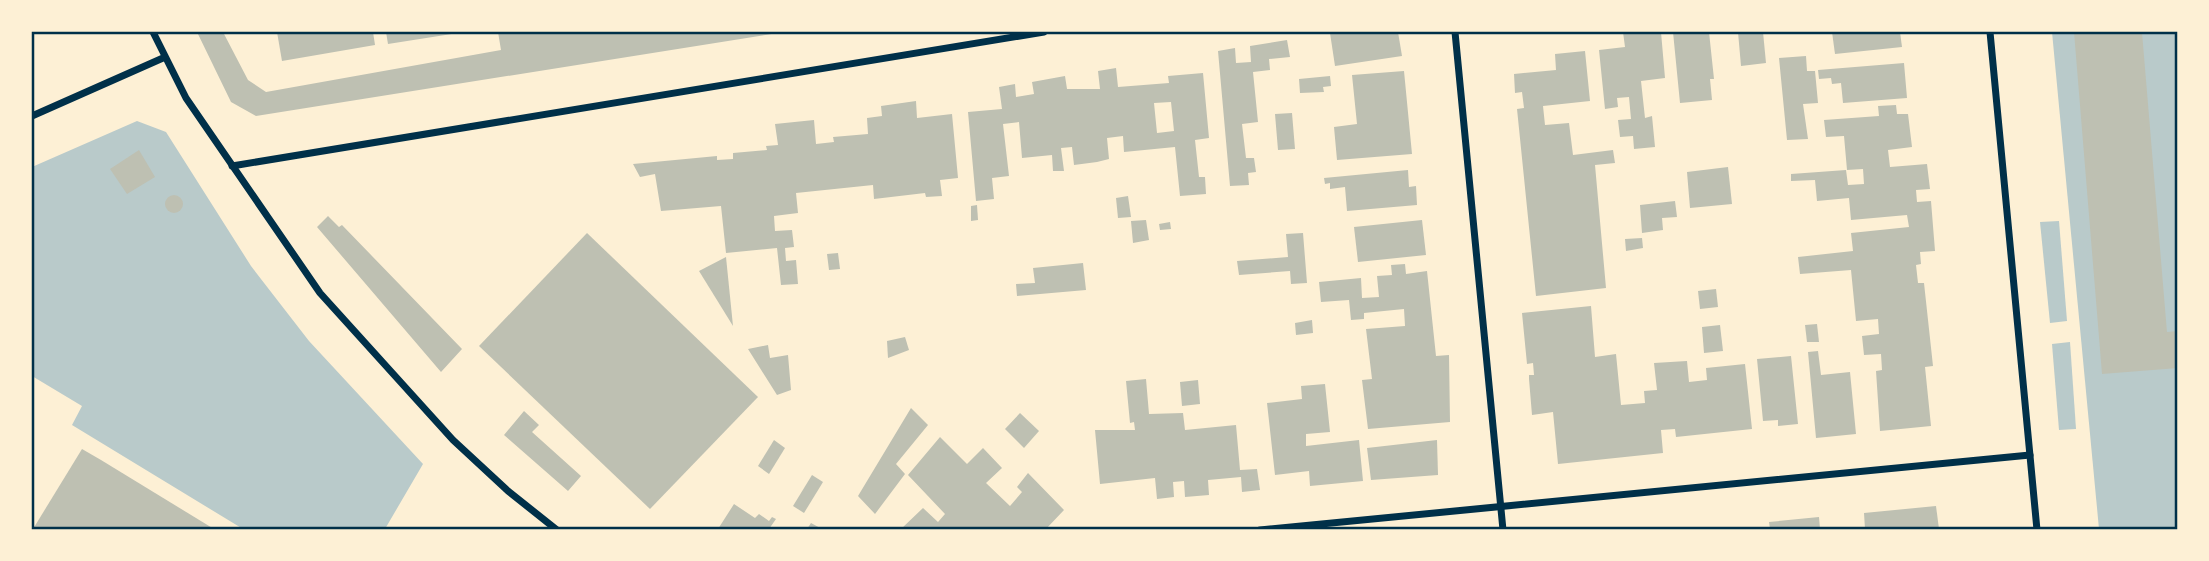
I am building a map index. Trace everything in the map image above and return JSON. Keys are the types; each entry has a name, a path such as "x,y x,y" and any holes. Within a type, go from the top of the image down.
{"street":[{"path":"152,32 163,58 186,98 292,255 358,337 453,440 508,491 557,530"},
{"path":"232,166 1044,32"},
{"path":"1455,32 1503,530"},
{"path":"1990,32 2037,530"},
{"path":"32,116 163,58"},
{"path":"1260,530 2029,455"}],"shaded area":[{"path":"2052,32 2177,32 2177,529 2099,529"},
{"path":"137,121 166,132 251,266 309,341 423,464 385,529 243,529 72,425 82,406 32,376 32,167"},
{"path":"2059,221 2067,321 2050,323 2040,222"},
{"path":"2070,342 2076,429 2059,430 2052,344"}],"building":[{"path":"197,32 223,32 248,80 266,92 501,50 498,32 778,33 256,116 231,102"},
{"path":"277,32 373,32 375,45 282,61"},
{"path":"386,32 458,32 458,33 388,44"},
{"path":"1398,32 1402,56 1335,66 1330,33"},
{"path":"1623,32 1661,32 1665,78 1641,81 1645,118 1652,116 1655,147 1634,149 1633,136 1620,137 1618,120 1631,119 1629,97 1617,98 1618,107 1605,109 1599,50 1625,47"},
{"path":"1673,32 1709,32 1714,79 1710,79 1712,100 1680,103"},
{"path":"1738,32 1763,32 1766,63 1741,66"},
{"path":"1832,32 1900,32 1902,47 1835,54"},
{"path":"2074,32 2142,32 2167,332 2178,331 2178,368 2102,374"},
{"path":"1287,40 1290,57 1269,59 1270,70 1253,72 1258,122 1242,124 1246,158 1254,158 1256,172 1248,173 1249,185 1230,186 1218,51 1235,48 1236,63 1251,62 1250,46"},
{"path":"1585,51 1590,101 1543,106 1545,125 1569,123 1573,155 1613,150 1615,163 1595,165 1606,288 1536,296 1517,109 1524,108 1522,92 1515,93 1514,74 1556,70 1555,54"},
{"path":"1806,56 1807,71 1815,71 1818,103 1803,104 1808,139 1787,140 1779,58"},
{"path":"1904,63 1907,98 1843,103 1841,83 1832,84 1831,78 1819,79 1818,70"},
{"path":"1116,68 1118,87 1169,83 1168,76 1203,73 1209,138 1195,140 1199,177 1205,177 1206,194 1180,196 1175,147 1124,152 1123,136 1107,138 1109,159 1097,162 1074,165 1072,147 1061,148 1064,171 1053,171 1052,155 1022,158 1019,122 1003,124 1009,176 992,178 994,199 976,201 968,112 1002,109 999,87 1015,84 1016,97 1034,94 1032,82 1065,76 1067,89 1100,89 1098,71","holes":["1171,102 1174,131 1157,133 1154,103"]},
{"path":"1404,71 1412,154 1337,160 1334,127 1357,124 1352,75"},
{"path":"1330,76 1331,86 1323,87 1324,92 1300,93 1299,79"},
{"path":"916,101 917,118 952,114 958,178 940,180 942,196 926,197 925,193 874,199 873,185 796,193 798,213 774,216 775,231 792,230 794,247 785,248 786,261 796,260 798,284 781,285 777,248 726,253 721,206 661,211 655,174 640,177 633,164 717,156 717,160 733,159 733,153 767,150 766,146 778,145 775,124 814,120 816,144 834,142 833,137 868,134 867,118 882,116 881,106"},
{"path":"1896,105 1897,114 1908,114 1912,147 1888,150 1890,167 1927,164 1930,189 1916,190 1917,202 1931,201 1935,251 1920,252 1921,264 1916,265 1918,283 1924,283 1933,366 1925,367 1931,426 1880,431 1876,371 1882,370 1881,354 1864,355 1862,336 1879,334 1878,319 1856,321 1851,270 1800,274 1798,257 1853,251 1851,233 1909,227 1907,215 1851,220 1849,198 1817,201 1815,180 1791,181 1791,174 1846,170 1848,185 1864,184 1863,169 1847,170 1844,136 1826,137 1824,120 1879,116 1878,106"},
{"path":"1292,113 1295,149 1278,150 1275,114"},
{"path":"139,150 155,177 127,194 110,169"},
{"path":"1728,167 1732,204 1690,208 1687,172"},
{"path":"1408,170 1409,187 1416,186 1417,205 1347,211 1345,187 1330,189 1330,183 1325,184 1324,178"},
{"path":"170,195 178,195 183,204 181,211 170,213 165,208 165,200"},
{"path":"1128,196 1131,217 1118,218 1116,198"},
{"path":"1675,201 1677,217 1662,218 1663,230 1642,233 1640,205"},
{"path":"977,205 978,220 971,221 971,206"},
{"path":"328,216 339,227 342,225 462,349 441,372 317,227"},
{"path":"1146,220 1149,240 1133,243 1131,221"},
{"path":"1422,220 1426,255 1358,262 1354,227"},
{"path":"1170,222 1171,229 1160,230 1159,224"},
{"path":"587,233 758,397 650,509 479,346"},
{"path":"1303,233 1307,283 1291,284 1290,271 1239,275 1237,261 1288,257 1286,234"},
{"path":"1642,238 1643,248 1626,251 1625,239"},
{"path":"838,253 840,269 829,270 827,254"},
{"path":"726,257 733,326 699,271"},
{"path":"1083,263 1086,290 1017,296 1016,284 1035,283 1033,268"},
{"path":"1405,264 1406,274 1427,271 1436,356 1449,355 1450,422 1368,429 1362,380 1372,379 1366,329 1405,326 1404,309 1364,313 1364,319 1351,320 1349,300 1321,302 1319,282 1361,278 1362,298 1379,297 1377,276 1392,275 1391,265"},
{"path":"1716,289 1718,307 1700,309 1698,291"},
{"path":"1591,306 1595,357 1616,354 1621,405 1645,403 1644,391 1657,390 1654,363 1687,361 1689,382 1707,380 1706,368 1745,364 1752,429 1676,437 1675,429 1661,430 1663,453 1558,464 1553,412 1532,415 1529,375 1534,375 1533,363 1527,364 1522,313"},
{"path":"1312,320 1313,333 1296,335 1295,323"},
{"path":"1817,324 1819,342 1807,342 1805,325"},
{"path":"1720,325 1723,351 1704,353 1702,327"},
{"path":"905,337 909,350 888,358 887,341"},
{"path":"768,345 770,358 788,355 791,390 777,395 748,349"},
{"path":"1818,351 1821,375 1850,372 1856,434 1816,438 1808,352"},
{"path":"1791,356 1798,424 1778,426 1778,420 1763,421 1757,359"},
{"path":"1146,379 1149,414 1183,413 1185,430 1236,425 1240,470 1257,469 1260,490 1242,492 1241,477 1208,480 1209,495 1185,497 1184,481 1173,482 1174,497 1157,499 1155,478 1100,484 1095,430 1135,430 1134,422 1130,423 1126,381"},
{"path":"1198,380 1200,404 1182,406 1180,382"},
{"path":"1325,384 1330,432 1306,434 1306,446 1359,440 1363,481 1310,486 1309,471 1275,475 1267,403 1302,399 1301,386"},
{"path":"911,408 928,425 896,464 905,474 875,514 858,496"},
{"path":"524,411 539,425 532,432 581,476 568,491 504,435"},
{"path":"1020,413 1039,431 1024,448 1005,429"},
{"path":"940,437 967,464 983,448 1002,468 986,483 1010,506 1022,492 1017,487 1028,473 1064,510 1046,529 901,529 923,508 938,522 945,514 908,475"},
{"path":"774,440 785,448 769,474 758,466"},
{"path":"1437,440 1438,475 1371,480 1367,448"},
{"path":"82,449 101,460 214,529 33,529"},
{"path":"812,475 823,482 804,513 793,506"},
{"path":"734,504 755,518 759,514 769,521 772,517 776,519 769,529 718,529"},
{"path":"1936,506 1939,529 1865,529 1864,513"},
{"path":"1819,517 1820,529 1770,529 1769,522"},
{"path":"811,523 822,529 807,529"}]}
